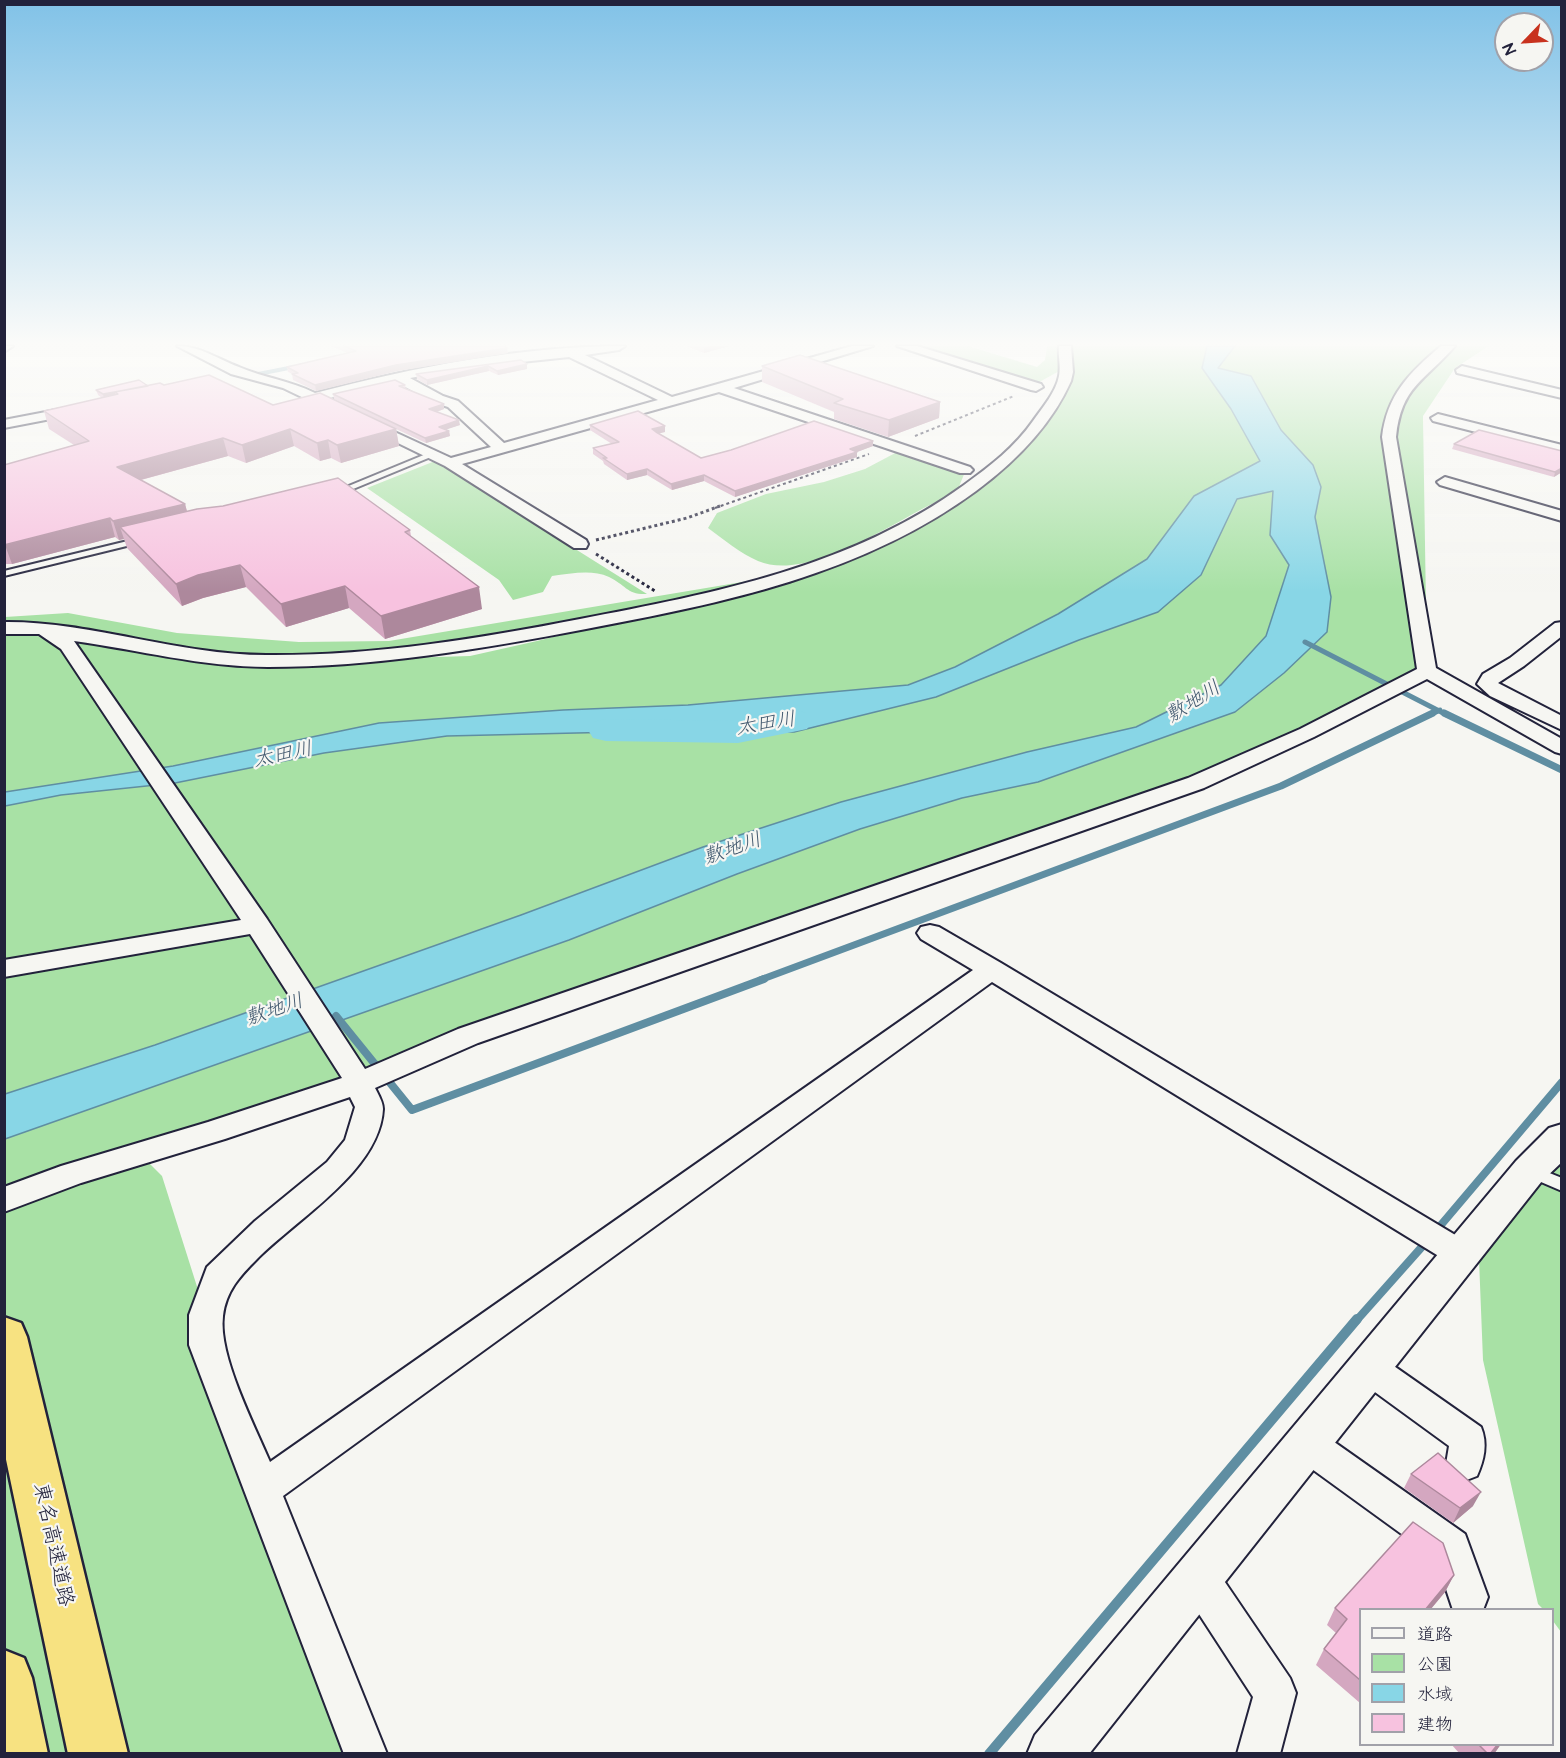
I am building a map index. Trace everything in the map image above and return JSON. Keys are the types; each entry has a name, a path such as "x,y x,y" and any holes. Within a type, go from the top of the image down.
{"highway":[{"name":"東名高速道路","path":"4,1337 98,1754"},
{"path":"4,1678 18,1754"}],"street":[{"path":"378,428 450,463 580,544"},
{"path":"479,428 501,448"},
{"path":"450,463 573,428"},
{"path":"841,428 965,470"},
{"path":"4,628 42,629 208,658 264,662 327,660 469,644 555,629 652,610 778,580 869,548 926,520 957,501 1018,450 1035,428"},
{"path":"1390,428 1389,437 1427,671"},
{"path":"1477,428 1562,450"},
{"path":"1445,482 1562,516"},
{"path":"1562,627 1517,662 1490,678 1487,684 1497,692 1562,724"},
{"path":"54,632 68,645 258,925 359,1083 369,1107 359,1144 338,1170 266,1230 219,1276 206,1315 206,1345 366,1754"},
{"path":"1427,671 1562,748"},
{"path":"4,1200 72,1174 215,1131 359,1083 468,1036 1196,783 1307,733 1427,671"},
{"path":"4,969 258,925"},
{"path":"930,933 1461,1254"},
{"path":"262,1489 992,969"},
{"path":"1054,1754 1461,1254 1545,1178 1562,1138"},
{"path":"1369,1368 1468,1439 1464,1464"},
{"path":"1307,1444 1451,1547 1468,1597"},
{"path":"1198,1577 1275,1693 1258,1754"}],"lane":[{"path":"325,495 348,489 434,454"},
{"path":"4,574 153,537"}],"path":[{"path":"580,544 696,515 840,466 934,428"},
{"path":"580,544 658,593"}],"green space":[{"path":"1032,428 1423,428 1427,671 1206,779 142,1156 162,1176 206,1315 366,1753 5,1753 4,633 166,648 94,630 5,624 5,617 68,613 177,633 299,642 389,641 772,577 673,606 420,650 301,661 470,656 841,565 942,499 877,534 827,557 802,564 779,566 758,561 738,550 708,528 717,513 766,494 824,482 865,469 899,451 965,472 958,489 1018,450"},
{"path":"435,461 647,594 635,593 609,577 595,573 581,573 552,576 543,592 513,600 499,580 367,488"},
{"path":"1561,1145 1561,1632 1554,1622 1554,1608 1542,1608 1538,1604 1483,1360 1478,1234"}],"water":[{"name":"敷地川","path":"1242,428 1280,428 1313,465 1321,487 1315,517 1331,597 1327,632 1284,673 1235,712 1038,782 962,798 860,829 569,940 5,1139 5,1094 155,1045 521,915 703,847 841,802 1027,752 1136,727 1221,685 1266,636 1289,565 1270,535 1273,491 1237,499 1201,575 1158,612 1079,640 936,697 794,732 663,731 447,736 324,753 175,783 61,795 5,806 5,792 173,766 379,723 563,710 688,705 908,685 955,667 1058,614 1147,559 1194,496 1260,461"}],"building":[{"path":"70,428 396,429 337,445 328,440 317,443 290,429 242,445 223,438 117,467 185,504 113,521 110,518 4,545 4,465 89,441"},
{"path":"404,428 442,428 449,431 425,438"},
{"path":"595,428 656,428 652,429 701,458 794,428 835,428 873,441 850,449 857,452 735,491 704,475 671,484 647,469 627,474 603,458 607,458 593,448 619,442"},
{"path":"1479,430 1562,451 1562,468 1555,472 1454,444"},
{"path":"338,478 410,530 405,532 479,587 381,616 345,586 281,604 240,565 198,575 176,584 120,527 197,509 223,506"},
{"path":"1438,1453 1481,1492 1460,1508 1411,1474"},
{"path":"1413,1522 1443,1543 1454,1575 1427,1608 1359,1608 1359,1679 1324,1649 1347,1619 1335,1608"},
{"path":"1480,1746 1496,1746 1490,1754"}],"waterway":[{"path":"1305,642 1439,711"},
{"path":"1430,715 1439,711"},
{"path":"1439,711 1447,715"},
{"path":"760,980 1281,786 1433,713"},
{"path":"1444,713 1562,770"},
{"name":"太田川","path":"606,730 738,732 794,721"},
{"path":"336,1016 412,1110 764,979"},
{"path":"1435,1232 1562,1082"},
{"path":"1356,1321 1428,1240"},
{"path":"989,1754 1357,1319"}]}
